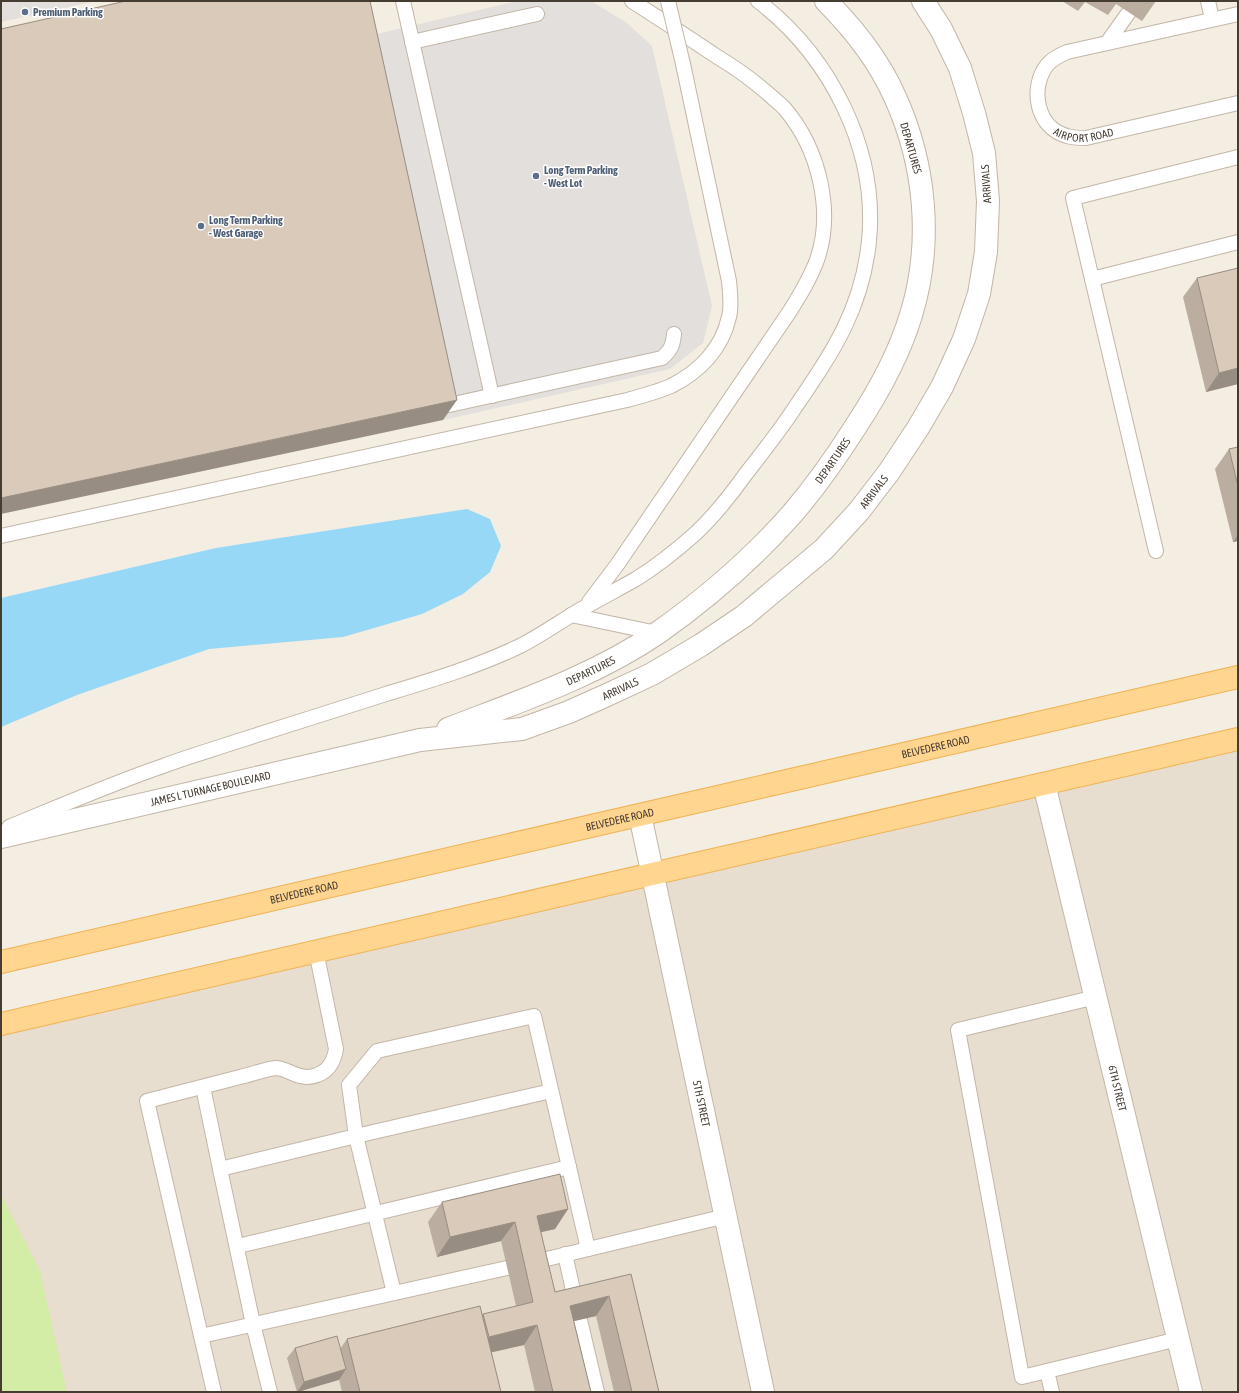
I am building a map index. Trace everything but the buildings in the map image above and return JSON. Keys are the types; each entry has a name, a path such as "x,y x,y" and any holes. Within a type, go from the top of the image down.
{"main road":[{"name":"BELVEDERE ROAD","path":"1,962 1238,677"},
{"path":"1,1024 1238,739"}],"street":[{"name":"DEPARTURES","path":"420,740 574,679 617,657 657,633 693,607 761,547 792,514 822,476 851,433 895,360 911,314 921,274 924,227 920,182 910,138 895,97 874,58 843,18 826,1"},
{"name":"ARRIVALS","path":"420,740 522,729 569,712 652,674 701,645 744,616 786,582 824,549 858,511 889,472 918,428 942,387 964,339 979,294 986,252 988,201 984,153 974,113 960,68 941,29 923,1"},
{"name":"JAMES L TURNAGE BOULEVARD","path":"1,837 420,740"},
{"name":"6TH STREET","path":"1044,784 1191,1392"},
{"name":"5TH STREET","path":"640,815 763,1392"}],"lane":[{"path":"403,1 492,396"},
{"path":"585,607 617,565 790,311 808,282 817,259 824,232 825,210 820,180 812,153 800,128 785,108 744,74 632,1"},
{"path":"1,536 627,400 670,386 687,377 703,365 714,352 723,335 729,317 729,280 668,1"},
{"path":"1,830 162,766 457,672 523,644 639,577 696,533 717,512 778,432 830,356 845,330 857,299 867,263 870,236 871,208 868,180 862,152 851,122 826,74 811,53 789,28 758,1"},
{"path":"1208,1 1212,20"},
{"path":"1107,43 1129,12"},
{"path":"412,42 537,14"},
{"name":"AIRPORT ROAD","path":"1238,14 1067,52 1056,57 1047,65 1039,80 1037,99 1038,106 1045,121 1053,129 1067,136 1086,138 1238,103"},
{"path":"1156,551 1073,198 1238,157"},
{"path":"1092,279 1238,242"},
{"path":"440,407 662,358 670,351 674,334"},
{"path":"571,616 657,633"},
{"path":"214,1392 200,1336 148,1101 277,1068 299,1076 308,1077 316,1076 324,1071 334,1058 336,1049 316,951"},
{"path":"1096,997 958,1030 1022,1377 1178,1339"},
{"path":"394,1293 356,1136 349,1085 377,1051 534,1016 588,1249"},
{"path":"203,1087 238,1246 253,1324 270,1392"},
{"path":"220,1169 551,1091"},
{"path":"238,1246 569,1167"},
{"path":"530,1263 726,1216"},
{"path":"565,1254 576,1304"},
{"path":"200,1336 507,1268"},
{"path":"580,1320 597,1392"},
{"path":"1047,1371 1052,1392"}],"shaded area":[{"name":"Premium Parking","path":"1,1 96,1 1,22"},
{"name":"Long Term Parking - West Lot","path":"518,1 591,1 627,23 652,46 712,306 703,343 670,369 443,420 360,38"},
{"path":"1238,739 1238,1392 1,1392 1,1024"}],"green space":[{"path":"1,1195 40,1271 67,1392 1,1392"}],"water":[{"path":"467,509 490,519 501,546 490,572 463,594 422,614 343,637 209,649 77,695 1,727 1,598 216,548"}],"place":[{"name":"Premium Parking","path":"25,12"},
{"name":"Long Term Parking - West Lot","path":"536,176"},
{"name":"Long Term Parking - West Garage","path":"201,226"}]}
